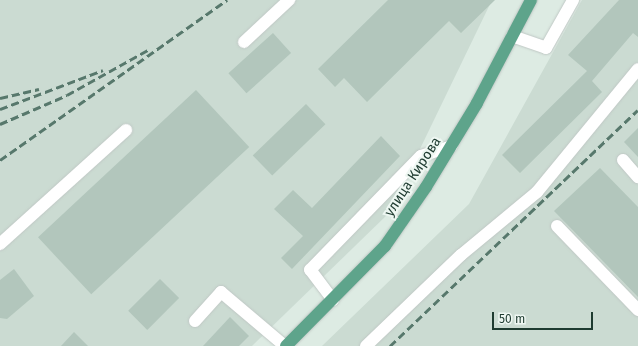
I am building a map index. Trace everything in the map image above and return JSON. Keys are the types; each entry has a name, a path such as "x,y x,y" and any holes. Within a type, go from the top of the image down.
{"main road":[{"name":"улица Кирова","path":"286,346 385,246 451,146 512,36 530,0"}],"lane":[{"path":"244,42 289,0"},
{"path":"512,36 546,48 573,0"},
{"path":"366,346 461,255 537,192 638,69"},
{"path":"0,244 126,130"},
{"path":"333,300 310,270 421,156 451,146"},
{"path":"623,160 638,177"},
{"path":"556,226 638,310"},
{"path":"195,321 222,292 286,346"}],"shaded area":[{"path":"0,0 492,0 389,213 252,346 0,346"},
{"path":"582,0 638,0 638,346 322,346 469,204"}],"building":[{"path":"388,0 495,0 461,33 449,21 367,102 344,78 335,87 318,69"},
{"path":"619,0 638,0 638,37 633,33 592,81 602,92 520,173 502,155 587,71 568,55"},
{"path":"273,33 291,53 246,93 228,73"},
{"path":"196,90 249,147 91,294 38,237"},
{"path":"306,104 325,124 272,176 253,155"},
{"path":"638,128 638,157 624,142"},
{"path":"381,136 400,156 292,269 281,258 303,236 274,209 293,190 312,208"},
{"path":"600,168 638,207 638,297 554,211"},
{"path":"14,269 34,296 7,319 0,318 0,280"},
{"path":"160,279 179,298 147,330 128,311"},
{"path":"230,317 249,336 239,346 203,346"},
{"path":"74,332 88,346 61,346"}],"railway":[{"path":"0,160 227,0"},
{"path":"0,124 67,95 148,50"},
{"path":"0,109 103,70"},
{"path":"0,98 39,89"},
{"path":"390,346 638,110"}]}
